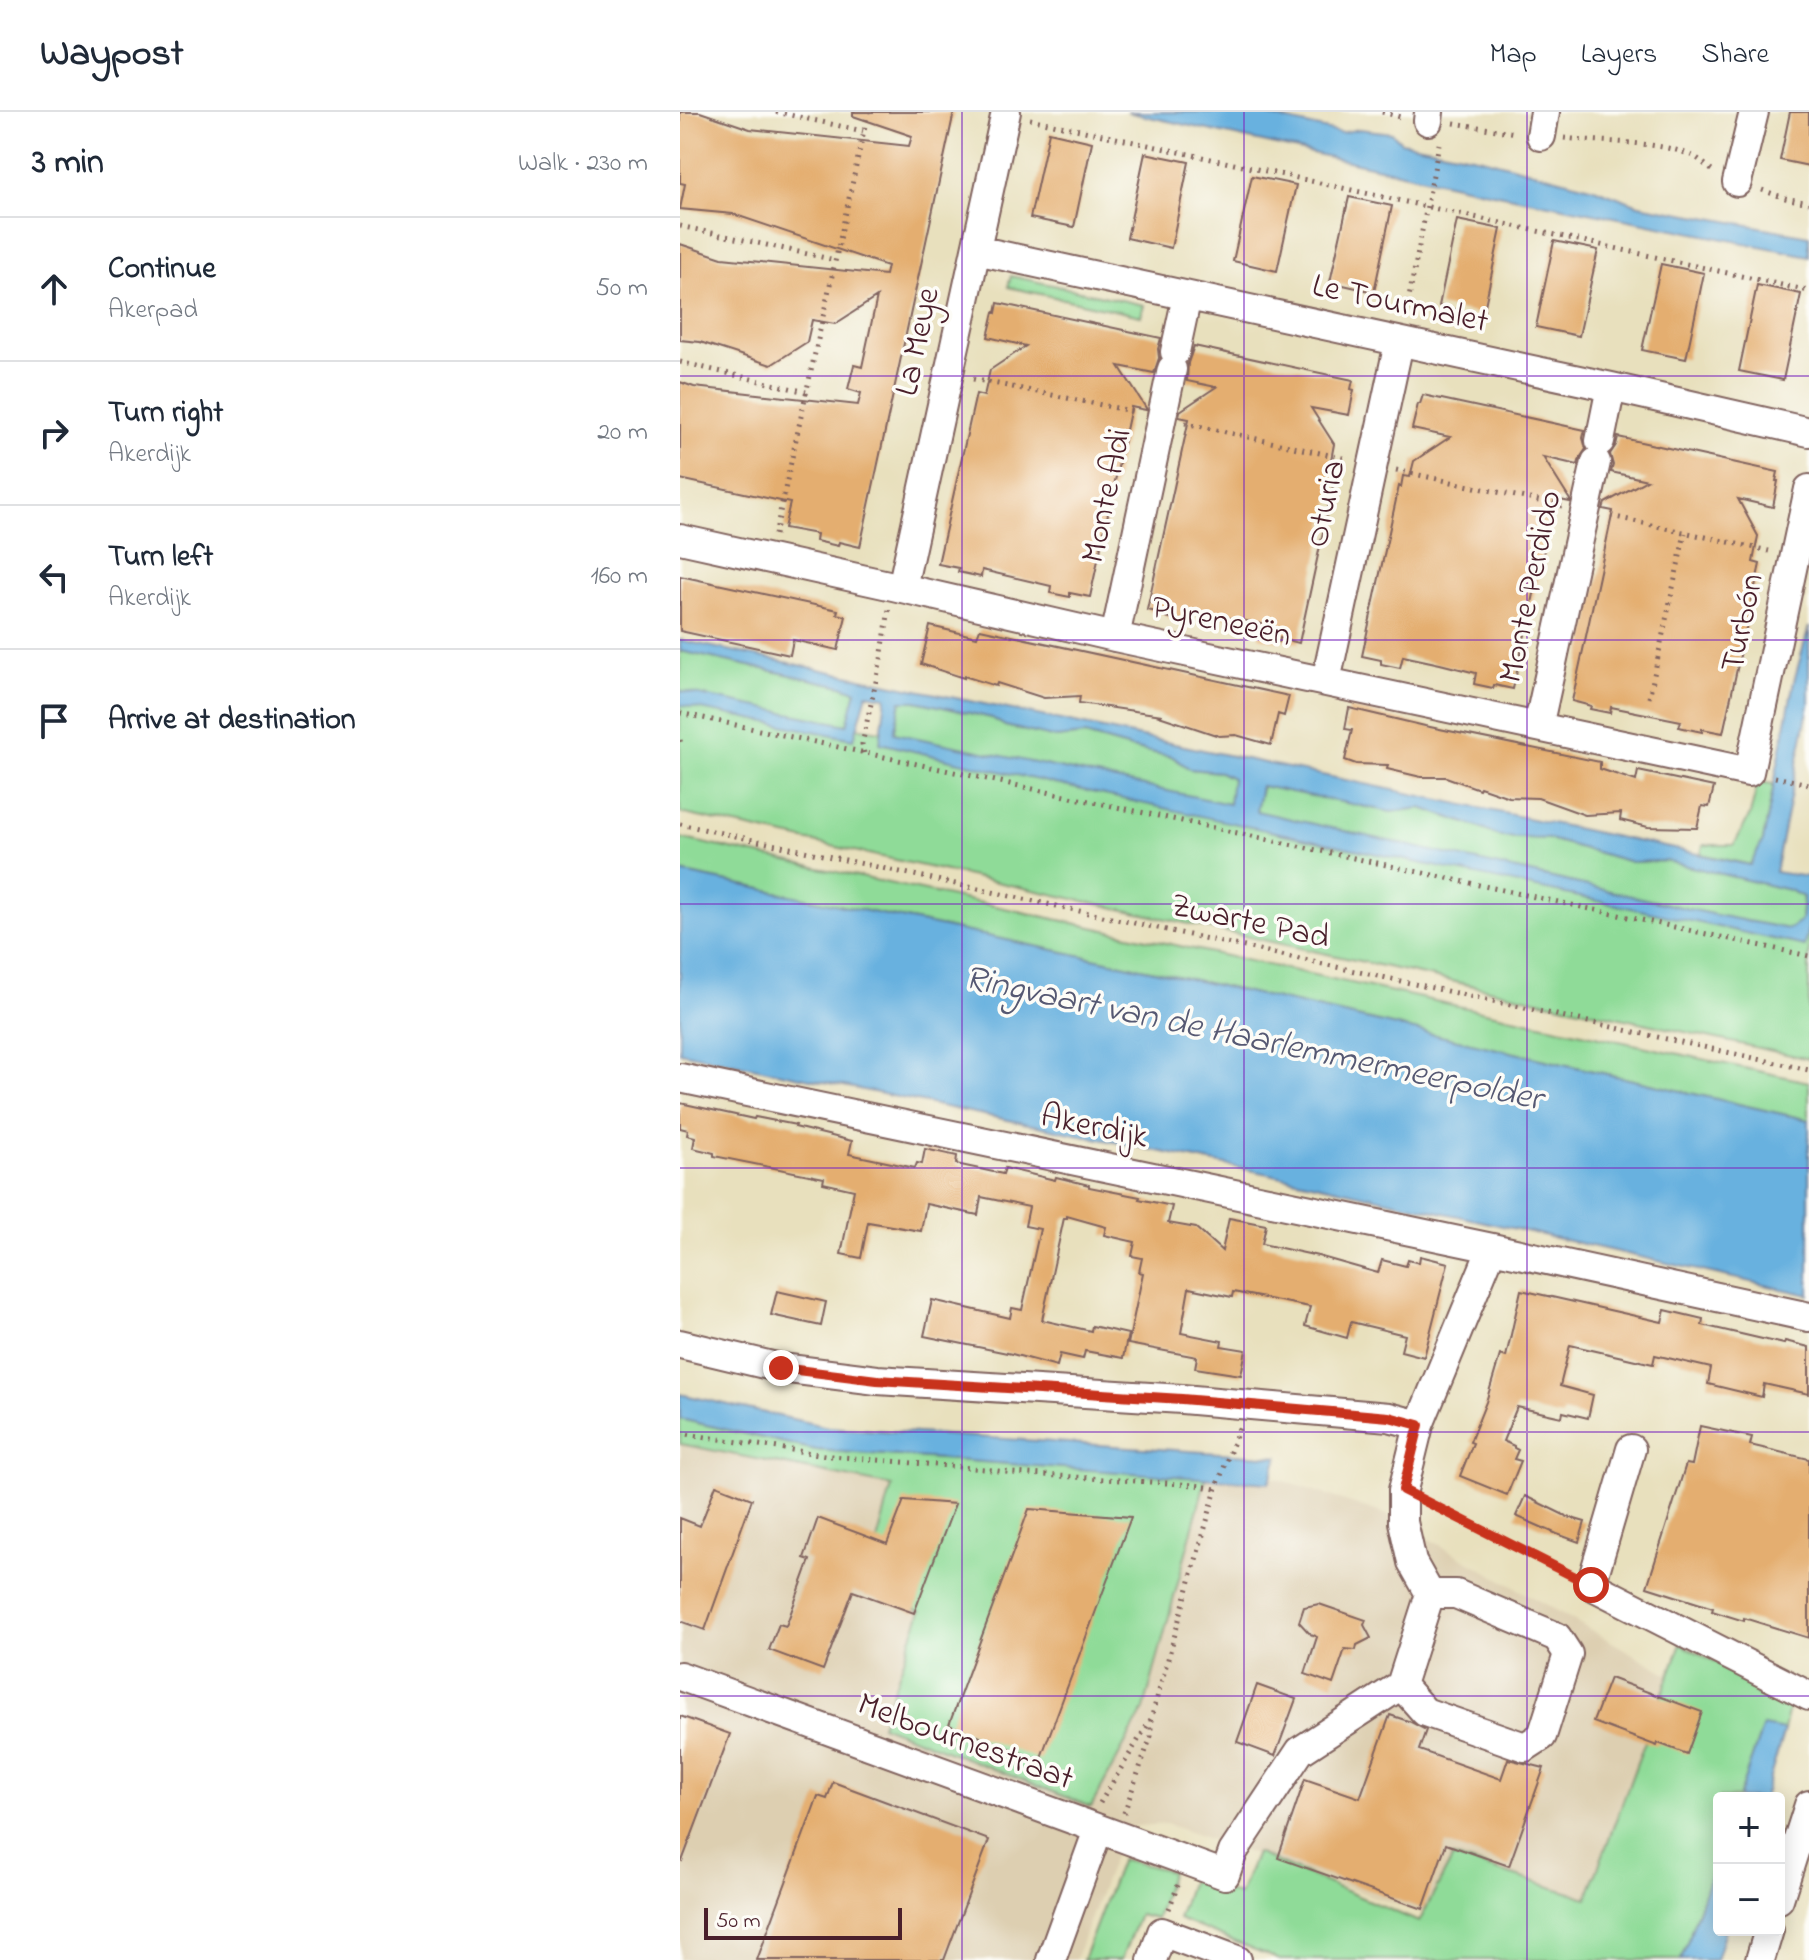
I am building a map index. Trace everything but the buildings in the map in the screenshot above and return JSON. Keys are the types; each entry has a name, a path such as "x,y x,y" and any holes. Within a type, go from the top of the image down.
{"street":[{"path":"1737,182 1754,112"},
{"name":"La Meye","path":"898,587 1006,113"},
{"name":"Le Tourmalet","path":"976,250 1809,432"},
{"name":"Monte Adi","path":"1115,637 1187,296"},
{"name":"Oturia","path":"1326,681 1399,343"},
{"name":"Monte Perdido","path":"1538,727 1611,387"},
{"name":"Turbón","path":"1761,774 1809,489"},
{"name":"Pyreneeën","path":"680,539 1115,637 1761,774"},
{"name":"Akerdijk","path":"680,1078 1809,1317"},
{"path":"1430,1594 1456,1594 1557,1637 1568,1654 1542,1736 1525,1747 1425,1712 1401,1685 1430,1594 1412,1562 1403,1522 1403,1490 1419,1425 1492,1248"},
{"path":"680,1344 781,1368 877,1380 1182,1399 1389,1417 1419,1425"},
{"path":"1631,1449 1591,1585 1809,1696"},
{"name":"Melbournestraat","path":"680,1676 1225,1875 1233,1852 1300,1751 1401,1685"},
{"path":"1785,1880 1809,1805"},
{"path":"1051,1960 1098,1830"},
{"path":"1152,1960 1162,1932 1237,1960"},
{"path":"1760,1960 1767,1936"}],"path":[{"path":"776,112 863,131"},
{"path":"770,559 868,112"},
{"path":"1382,112 1432,126 1502,129 1529,136 1543,124 1611,141 1670,149 1696,157 1712,170 1737,182 1809,203"},
{"path":"1006,113 1809,291"},
{"path":"1399,343 1428,207 1432,126"},
{"path":"680,226 835,260"},
{"path":"680,362 806,392"},
{"path":"1649,698 1685,533"},
{"path":"864,753 862,744 868,712 898,587"},
{"path":"680,713 1809,956"},
{"path":"851,751 862,744"},
{"path":"1761,774 1809,784"},
{"name":"Zwarte Pad","path":"680,824 1809,1070"},
{"path":"1098,1830 1101,1801 1151,1719 1216,1489 1242,1421"},
{"path":"680,1433 831,1456 1216,1489"},
{"path":"1403,1490 1591,1585"},
{"path":"1098,1830 1125,1813 1151,1736 1151,1719"},
{"path":"1162,1932 1186,1861"}],"shaded area":[{"path":"680,1404 822,1436 1259,1473 1385,1514 1704,1694 1554,1960 1166,1824 1125,1827 1075,1960 680,1960"}],"green space":[{"path":"1011,276 1144,305 1141,316 1008,287"},
{"path":"680,651 856,691 848,726 894,733 901,701 916,701 992,718 1005,726 1056,738 1085,735 1173,757 1190,769 1220,772 1232,778 1256,810 1262,785 1391,812 1421,808 1501,837 1549,839 1631,862 1666,861 1790,890 1803,897 1801,921 1807,933 1809,924 1809,1059 680,813"},
{"path":"1758,782 1774,784 1763,841 1751,865 1701,854 1703,845 1734,845 1750,815"},
{"path":"680,838 1809,1082 1809,1120 1150,970 680,872"},
{"path":"680,1419 816,1450 1206,1478 1144,1709 1091,1807 881,1725 921,1611 863,1593 892,1486 680,1444"},
{"path":"1681,1644 1791,1700 1784,1730 1763,1727 1740,1792 1713,1792 1713,1868 1681,1960 1280,1960 1178,1919 1191,1880 1239,1895 1256,1853 1419,1922 1453,1857 1587,1898"},
{"path":"1121,1859 1171,1871 1156,1919 1139,1915 1121,1960 1083,1960"}],"water":[{"path":"1127,112 1251,112 1341,133 1359,129 1392,133 1401,142 1482,158 1594,188 1639,205 1809,236 1809,256 1483,191"},
{"path":"1809,627 1809,705 1775,872 1809,877 1809,924 1804,946 1110,796 880,743 886,697 867,694 854,739 680,705 680,691 847,725 856,691 680,651 680,640 1750,865 1763,841 1794,681","holes":["901,701 916,701 992,718 1005,726 1056,738 1085,735 1173,757 1190,769 1220,772 1232,778 1229,804 894,733","1261,786 1391,812 1421,808 1501,837 1549,839 1631,862 1666,861 1789,890 1803,897 1801,921 1789,929 1716,915 1256,811"]},
{"name":"Ringvaart van de Haarlemmermeerpolder","path":"680,872 1150,970 1809,1120 1809,1295 1307,1182 680,1052"},
{"path":"680,1394 828,1427 1278,1457 1269,1483 816,1450 680,1419"},
{"path":"1763,1726 1784,1730 1766,1792 1740,1792"},
{"path":"1713,1868 1713,1936 1723,1936 1716,1960 1681,1960"}],"route":[{"path":"781,1368 877,1380 1182,1399 1389,1417 1419,1425 1403,1490 1591,1585"}]}
